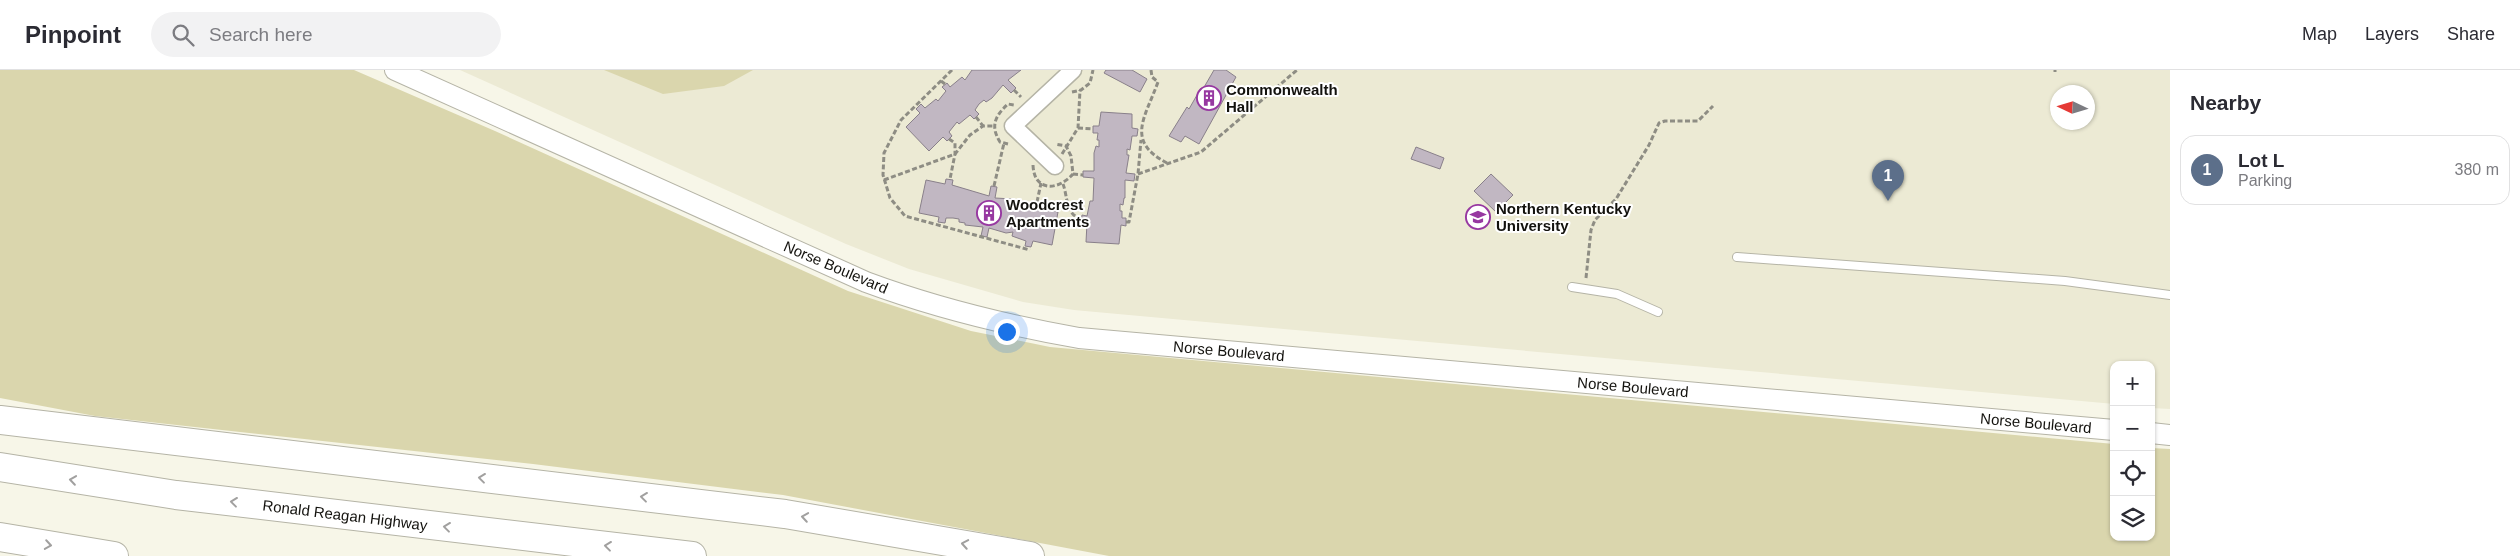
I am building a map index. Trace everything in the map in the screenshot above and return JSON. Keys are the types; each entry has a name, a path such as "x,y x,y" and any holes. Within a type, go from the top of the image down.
{"highway":[{"path":"0,420 786,514 1030,556"},
{"name":"Ronald Reagan Highway","path":"0,468 176,495 692,556"},
{"path":"0,537 114,556"},
{"path":"0,556 5,556"}],"street":[{"name":"Norse Boulevard","path":"395,70 866,282 956,311 1032,330 1079,338 2110,430"},
{"path":"1056,166 1012,126 1072,70"},
{"path":"2155,433 2170,435"}],"lane":[{"path":"1737,257 2065,281 2170,295"},
{"path":"1572,287 1617,294 1658,312"}],"path":[{"path":"952,70 901,120 884,153 884,180 890,198 905,216 1030,250"},
{"path":"1056,166 1078,128 1081,90 1072,70"},
{"path":"1063,89 1072,92 1081,90 1090,83 1093,70"},
{"path":"1126,222 1130,222 1138,174 1140,133 1158,82 1152,77 1151,70"},
{"path":"1138,174 1201,152 1297,70"},
{"path":"941,81 945,84"},
{"path":"1016,105 1008,104 997,114 994,126 998,138 1004,143 1017,145"},
{"path":"1585,289 1591,230 1595,220 1616,199 1659,123 1665,121 1698,121 1713,106"},
{"path":"976,116 983,126"},
{"path":"884,180 955,154 970,135 983,126 1012,126"},
{"path":"1078,128 1093,129"},
{"path":"949,139 954,144 955,154 950,180"},
{"path":"1141,139 1150,155 1168,164"},
{"path":"994,186 1004,143"},
{"path":"1051,144 1066,146"},
{"path":"1066,146 1071,156 1073,174"},
{"path":"1034,157 1034,176 1040,183 1049,186 1063,184 1073,174"},
{"path":"1073,174 1083,175"},
{"path":"1037,202 1040,183"},
{"path":"1063,184 1069,210 1074,217 1082,219"}],"shaded area":[{"path":"0,70 354,70 495,131 848,291 971,331 1050,347 2110,444 2110,541 2155,541 2155,448 2170,449 2170,556 1109,556 783,495 533,464 95,416 0,398"},
{"name":"Northern Kentucky University","path":"460,70 2170,70 2170,409 2155,408 2155,361 2110,361 2110,404 1074,310 1023,302 909,269 846,244"},
{"path":"604,70 753,70 724,86 663,94"}],"building":[{"path":"972,70 1021,70 1008,80 1016,88 1011,93 1003,85 992,98 986,102 984,100 979,104 975,110 979,114 974,119 970,115 959,124 957,122 949,132 952,136 947,141 943,137 929,151 906,127 920,113 916,109 921,104 925,108 936,99 938,101 946,91 942,87 947,83 950,87 962,77 965,80"},
{"path":"1106,70 1132,70 1147,79 1140,92 1104,73"},
{"name":"Commonwealth Hall","path":"1214,70 1226,70 1236,77 1199,144 1185,136 1181,142 1169,136 1187,107 1189,109 1201,88 1203,89"},
{"name":"Woodcrest Apartments","path":"1101,112 1132,114 1132,128 1138,129 1137,136 1132,136 1130,150 1127,149 1127,155 1129,155 1126,173 1135,174 1134,181 1125,180 1125,198 1123,205 1120,204 1120,211 1122,211 1122,218 1126,218 1126,226 1121,225 1119,244 1086,242 1087,223 1081,223 1082,215 1087,216 1090,201 1093,201 1094,178 1083,177 1083,171 1094,171 1094,153 1096,146 1099,147 1099,140 1097,140 1098,133 1093,133 1093,126 1099,126"},
{"path":"1416,147 1444,158 1440,169 1411,159"},
{"path":"1491,174 1513,195 1496,212 1474,191"},
{"name":"Woodcrest Apartments","path":"946,179 953,180 952,185 989,196 991,186 997,187 995,198 1013,199 1012,201 1019,202 1019,205 1032,207 1033,201 1040,202 1039,208 1058,212 1052,245 1033,241 1031,247 1025,246 1026,241 1012,236 1013,232 1006,233 989,228 987,237 981,236 983,227 965,225 965,223 959,222 959,219 953,218 946,218 945,223 938,222 939,217 919,213 926,180 945,184"}],"place":[{"name":"Commonwealth Hall","path":"1209,98"},
{"name":"Lot L","path":"1888,201"},
{"name":"Woodcrest Apartments","path":"989,213"},
{"name":"Northern Kentucky University","path":"1478,217"}]}
